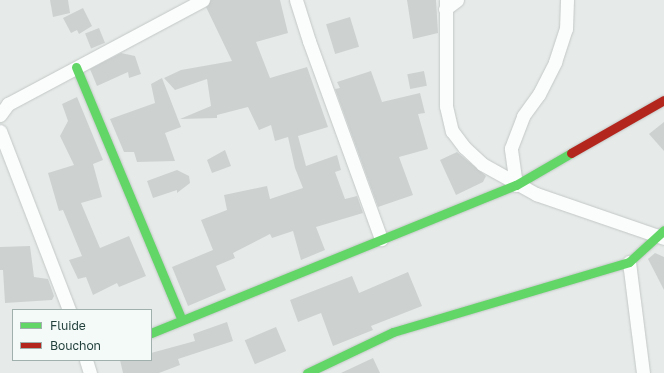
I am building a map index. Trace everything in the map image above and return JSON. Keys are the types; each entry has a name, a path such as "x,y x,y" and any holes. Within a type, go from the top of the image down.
{"street":[{"path":"0,115 8,104 203,0"},
{"path":"296,0 309,41 381,239"},
{"path":"457,0 445,4 446,100 452,130 482,164 516,185 536,194 662,234"},
{"path":"516,185 511,148 523,116 539,94 555,62 566,29 567,0"},
{"path":"76,67 182,320"},
{"path":"152,333 516,185 664,100"},
{"path":"0,131 69,309"},
{"path":"307,373 393,332 629,262 662,234"},
{"path":"629,262 643,373"},
{"path":"86,361 90,373"}],"building":[{"path":"50,0 68,0 70,13 53,17"},
{"path":"211,0 280,0 288,33 256,42 270,78 307,67 328,127 298,136 306,166 337,155 341,170 335,172 345,199 357,196 363,213 316,227 325,250 301,260 293,231 272,238 270,234 233,253 235,258 216,266 226,290 188,306 172,267 213,250 201,220 227,210 224,195 267,186 270,199 303,188 295,168 288,137 275,141 271,125 259,130 248,107 217,115 217,118 180,119 211,106 207,79 175,90 164,78 181,70 232,61 206,7"},
{"path":"407,0 436,0 438,33 413,39"},
{"path":"83,8 92,26 79,34 77,30 71,33 63,18"},
{"path":"350,17 359,47 335,54 326,24"},
{"path":"99,28 105,43 91,48 85,34"},
{"path":"121,53 135,56 141,74 129,78 128,72 97,86 90,69"},
{"path":"371,71 382,102 420,93 425,113 418,114 428,149 399,157 413,195 378,207 335,89 340,88 337,82"},
{"path":"424,71 427,86 410,89 407,74"},
{"path":"162,78 181,127 165,133 175,161 137,162 134,152 124,152 110,119 155,103 151,84"},
{"path":"77,97 103,160 93,164 102,197 81,203 100,248 129,236 146,276 119,287 117,283 93,295 86,277 78,279 69,260 82,256 63,210 59,211 48,173 74,165 60,136 68,121 62,104"},
{"path":"664,122 664,151 649,134"},
{"path":"225,150 231,166 212,173 207,160"},
{"path":"457,152 486,176 483,182 456,195 440,160"},
{"path":"177,170 189,176 190,183 177,193 177,190 153,198 147,181"},
{"path":"30,246 34,277 48,279 54,296 52,300 5,303 3,270 0,270 0,247"},
{"path":"655,253 664,257 664,290 648,259"},
{"path":"408,272 422,306 371,326 373,330 333,346 321,313 298,322 290,300 352,276 359,293"},
{"path":"227,322 233,341 178,359 180,365 159,373 123,373 120,361 152,361 152,353 195,341 193,334"},
{"path":"276,327 286,351 255,364 245,340"},
{"path":"373,358 380,373 341,373"}],"traffic: fast":[{"path":"76,67 182,320"},
{"path":"152,333 516,185 571,153"},
{"path":"307,373 393,332 629,262 664,230"}],"traffic: jam":[{"path":"571,153 664,100"}]}
